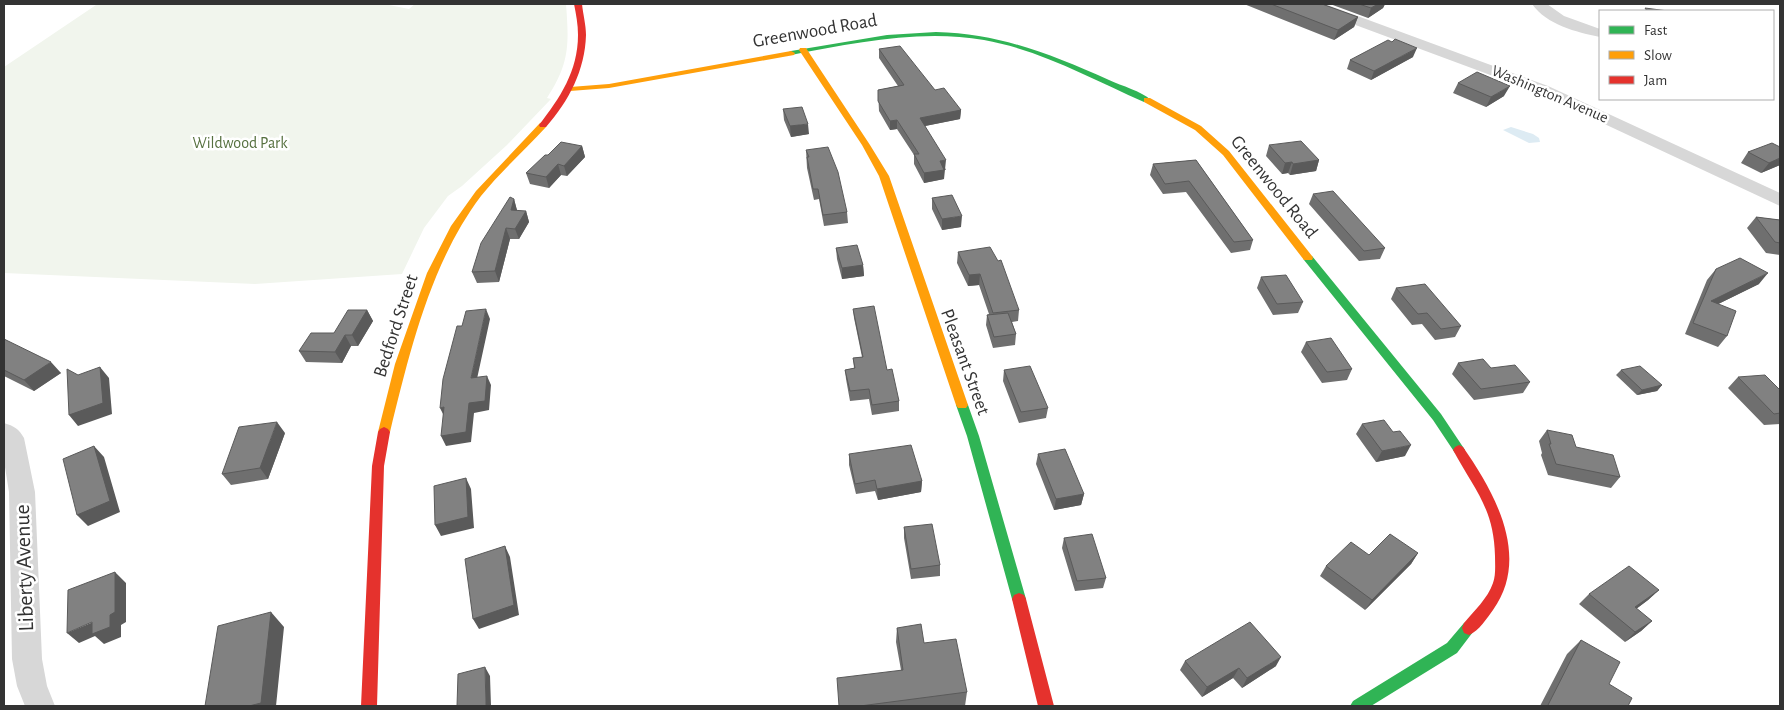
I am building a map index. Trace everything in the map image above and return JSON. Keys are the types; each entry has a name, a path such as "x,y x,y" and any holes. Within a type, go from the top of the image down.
{"street":[{"name":"Bedford Street","path":"369,706 378,466 392,395 411,330 439,256 466,209 492,177 550,117 570,89 578,63 582,35 578,4"},
{"name":"Washington Avenue","path":"1312,4 1542,89 1780,200"},
{"path":"1539,4 1563,21 1599,33"},
{"name":"Greenwood Road","path":"570,89 609,86 877,37 930,34 984,38 1027,49 1159,105 1198,128 1226,153 1345,305 1437,417 1480,480 1494,510 1502,544 1501,580 1488,605 1452,648 1358,706"},
{"name":"Pleasant Street","path":"803,50 866,145 884,176 892,197 931,318 973,436 1012,571 1046,706"},
{"name":"Liberty Avenue","path":"4,432 12,438 22,492 27,660 32,686 40,706"}],"green space":[{"name":"Wildwood Park","path":"384,4 409,9 415,4 566,4 568,31 564,63 555,86 547,98 551,99 507,145 462,186 448,196 424,228 402,274 255,284 4,273 4,67 96,5"}],"shaded area":[{"path":"1511,127 1533,134 1539,138 1540,142 1529,143 1503,130"}],"building":[{"path":"1271,4 1322,4 1358,17 1338,30"},
{"path":"1359,4 1378,4 1371,8"},
{"path":"1395,39 1417,48 1374,71 1350,60 1388,40 1392,42"},
{"path":"900,46 935,90 944,88 961,110 920,118 946,160 940,161 944,170 924,173 914,154 919,154 897,120 890,121 878,101 878,90 904,85 879,49"},
{"path":"1477,72 1510,86 1491,97 1458,83"},
{"path":"802,107 808,124 790,126 783,109"},
{"path":"1301,141 1319,160 1293,164 1292,162 1285,163 1269,145"},
{"path":"561,142 582,146 564,166 558,164 546,177 526,173 545,155 548,155"},
{"path":"1772,143 1780,147 1780,158 1769,163 1748,152"},
{"path":"828,147 838,172 847,212 823,215 818,189 813,189 807,157 809,157 806,150"},
{"path":"1196,160 1253,240 1234,242 1189,181 1165,184 1153,164"},
{"path":"1333,191 1385,248 1364,251 1313,194"},
{"path":"952,195 962,216 942,219 932,198"},
{"path":"510,197 514,199 511,210 526,211 515,229 506,228 495,271 472,272 481,243"},
{"path":"1756,217 1780,220 1780,243 1775,242"},
{"path":"857,245 863,265 842,268 836,248"},
{"path":"990,247 998,261 1001,260 1019,310 993,313 980,274 969,275 958,252"},
{"path":"1740,258 1768,273 1711,301 1736,311 1727,336 1693,323 1716,269"},
{"path":"1286,275 1303,302 1277,304 1261,277"},
{"path":"1425,284 1461,326 1441,329 1427,313 1418,314 1396,288"},
{"path":"874,306 887,370 892,369 899,401 872,405 869,389 850,391 845,370 855,368 853,358 863,357 853,309"},
{"path":"486,309 471,378 487,376 485,401 469,403 466,432 441,436 444,407 440,408 443,379 457,326 462,326 466,311"},
{"path":"348,310 367,310 352,335 345,335 335,352 299,351 311,333 334,333"},
{"path":"1008,313 1016,334 994,337 987,315"},
{"path":"1331,338 1352,369 1327,372 1306,342"},
{"path":"4,339 51,362 24,380 4,370"},
{"path":"1483,359 1491,368 1515,365 1530,382 1481,389 1458,363"},
{"path":"1030,366 1048,408 1021,412 1004,370"},
{"path":"1640,366 1662,385 1642,390 1621,370"},
{"path":"100,367 103,403 69,415 67,369 78,375"},
{"path":"1765,375 1780,390 1780,413 1774,414 1738,377"},
{"path":"1384,420 1393,432 1400,431 1411,445 1382,451 1362,424"},
{"path":"277,422 260,468 222,474 239,427"},
{"path":"1547,430 1572,435 1576,447 1613,455 1620,477 1556,464 1549,444 1551,444"},
{"path":"911,445 922,481 877,489 875,480 855,484 849,454"},
{"path":"94,446 110,501 77,515 63,459"},
{"path":"1065,449 1084,494 1056,499 1038,454"},
{"path":"466,478 468,517 435,525 434,486"},
{"path":"932,524 940,565 911,569 904,527"},
{"path":"1092,534 1106,578 1077,581 1064,538"},
{"path":"1390,534 1418,553 1372,600 1326,566 1351,542 1369,555"},
{"path":"505,546 514,605 473,619 465,559"},
{"path":"1629,566 1659,590 1635,607 1652,621 1635,632 1589,594"},
{"path":"115,572 115,612 110,615 110,627 92,634 92,622 67,633 68,590"},
{"path":"271,612 261,703 249,706 205,706 218,626"},
{"path":"1250,622 1281,657 1247,678 1239,668 1207,687 1185,661"},
{"path":"921,624 924,643 956,639 967,692 860,706 839,706 837,678 903,670 897,628"},
{"path":"1581,640 1620,662 1609,684 1632,698 1628,706 1548,705"},
{"path":"485,667 486,706 457,706 458,674"}],"traffic: fast":[{"path":"791,53 863,40 912,35 936,34 984,38 1046,56 1147,100"},
{"path":"1308,258 1437,417 1459,450"},
{"path":"962,405 973,436 1019,599"},
{"path":"1358,706 1452,648 1469,628"}],"traffic: slow":[{"path":"803,50 866,145 884,176 962,405"},
{"path":"570,89 609,86 791,53"},
{"path":"1147,100 1198,128 1226,153 1308,258"},
{"path":"384,432 401,364 432,273 456,226 479,193 543,125"}],"traffic: jam":[{"path":"543,125 559,105 576,72 582,35 578,4"},
{"path":"369,706 378,466 384,432"},
{"path":"1459,450 1476,476 1495,516 1499,531 1502,562 1501,581 1498,588 1487,606 1469,628"},
{"path":"1019,599 1046,706"}]}
